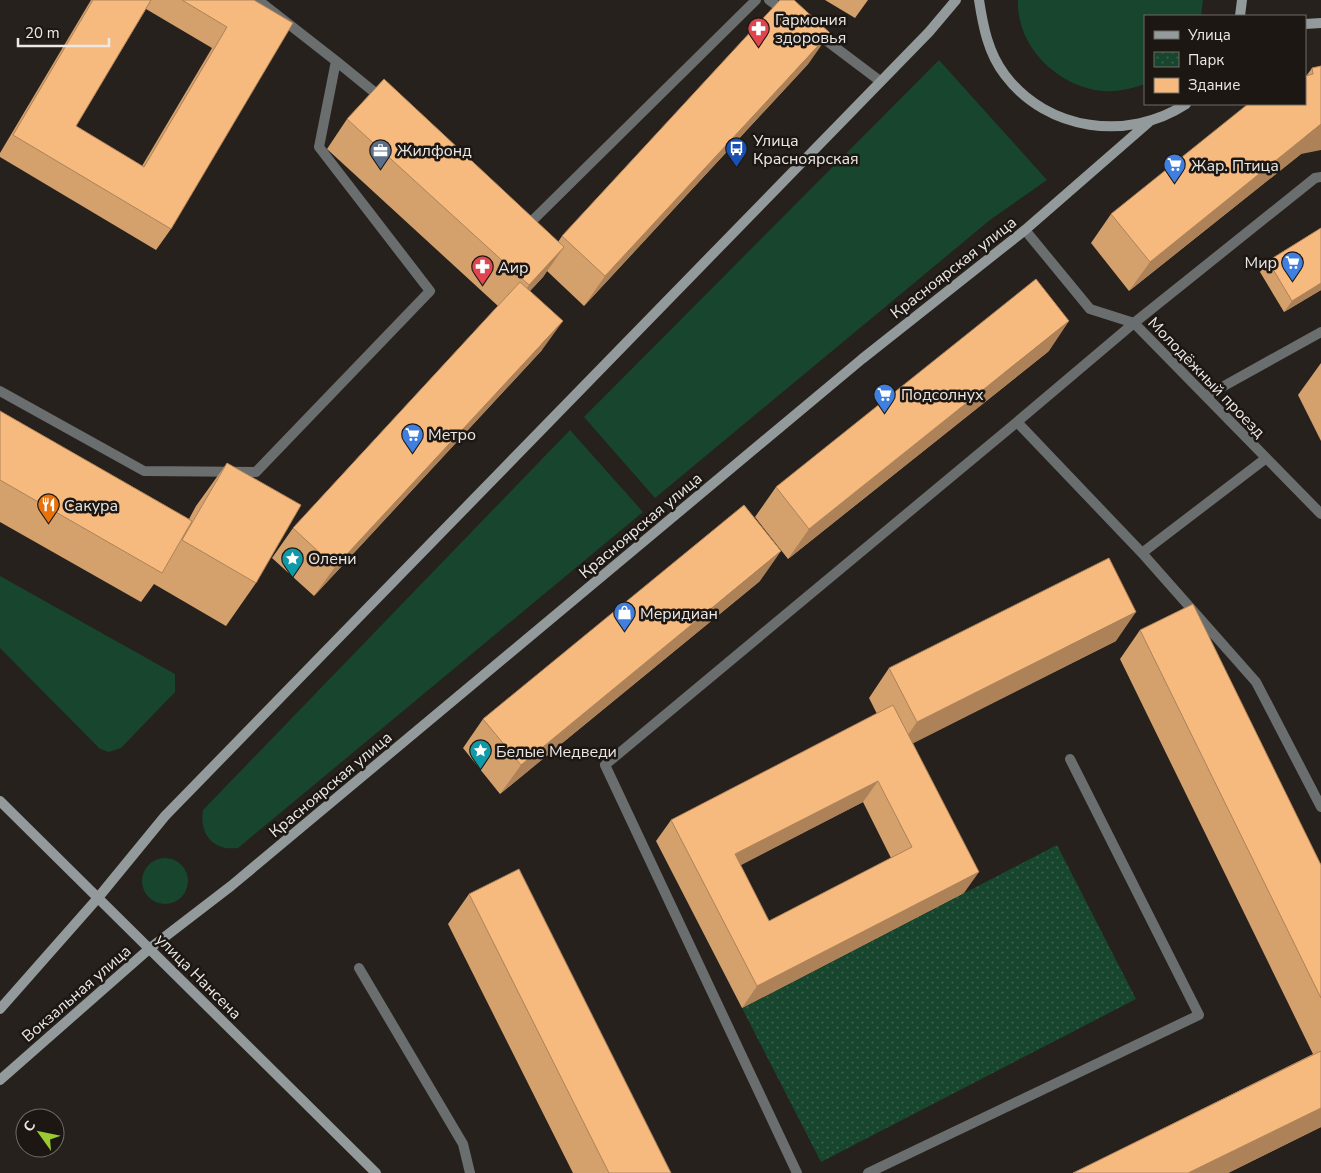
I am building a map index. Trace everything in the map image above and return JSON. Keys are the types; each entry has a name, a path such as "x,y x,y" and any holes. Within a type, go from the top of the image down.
{"main road":[{"path":"0,1009 97,898 165,816 929,32 956,0"},
{"name":"Красноярская улица","path":"979,0 986,39 1004,75 1033,103 1069,121 1109,128 1149,122"},
{"path":"1240,15 1242,0"},
{"path":"1306,24 1321,23"},
{"name":"Красноярская улица","path":"149,948 231,886 862,359 1025,230 1149,122 1184,105"},
{"name":"улица Нансена","path":"0,801 376,1173"},
{"name":"Вокзальная улица","path":"0,1080 149,948"}],"street":[{"path":"258,0 388,104"},
{"path":"515,211 530,223 756,0"},
{"path":"769,0 794,17"},
{"path":"810,28 880,81"},
{"path":"0,391 144,471 256,472 430,291 319,147 336,61"},
{"path":"797,1173 605,765 1134,323 1315,178 1321,177"},
{"name":"Молодёжный проезд","path":"1025,230 1090,309 1134,323 1265,459 1321,514"},
{"path":"1206,396 1321,332"},
{"path":"1017,422 1142,553 1256,682 1321,807"},
{"path":"1142,553 1265,459"},
{"path":"868,1173 1199,1015 1070,759"},
{"path":"359,968 463,1144 470,1173"}],"green space":[{"path":"1018,0 1203,0 1201,15 1144,15 1144,84 1124,90 1103,91 1086,88 1070,82 1056,73 1032,48 1024,33 1019,17"},
{"path":"939,60 1047,180 990,220 655,498 584,417"},
{"path":"570,430 643,512 238,848 221,847 215,844 203,826 203,810"},
{"path":"0,576 175,674 175,692 121,748 109,752 100,749 0,648"},
{"path":"1057,845 1136,999 821,1162 742,1008"},
{"path":"165,858 178,862 184,868 188,881 184,894 178,900 165,904 152,900 146,894 142,881 146,868 152,862"}],"building":[{"path":"93,0 151,0 76,126 144,167 227,27 182,0 254,0 293,23 171,229 13,135"},
{"path":"780,0 794,0 830,33 605,276 562,236"},
{"path":"1321,66 1321,124 1150,262 1111,214 1247,105 1306,105 1306,76 1313,74 1312,68"},
{"path":"384,79 564,247 529,285 347,119"},
{"name":"Мир","path":"1321,228 1321,283 1292,301 1268,261"},
{"path":"1036,279 1069,321 809,529 776,487"},
{"path":"520,282 563,321 335,567 293,528"},
{"path":"0,411 192,521 162,573 0,480"},
{"path":"227,463 301,505 256,583 182,540"},
{"path":"744,505 781,551 521,765 483,719"},
{"path":"1109,558 1136,612 917,722 889,668"},
{"path":"1193,604 1321,865 1321,998 1140,630"},
{"path":"893,705 979,872 757,986 671,820","holes":["878,781 912,847 769,921 735,854"]},
{"path":"519,869 671,1173 609,1173 469,894"},
{"path":"1321,1051 1321,1108 1188,1173 1073,1173"}],"place":[{"name":"Гармония здоровья","path":"759,47"},
{"name":"Улица Красноярская","path":"737,168"},
{"name":"Жилфонд","path":"381,169"},
{"name":"Жар. Птица","path":"1175,184"},
{"name":"Мир","path":"1293,281"},
{"name":"Аир","path":"482,286"},
{"name":"Подсолнух","path":"885,413"},
{"name":"Метро","path":"412,453"},
{"name":"Сакура","path":"48,524"},
{"name":"Олени","path":"292,577"},
{"name":"Меридиан","path":"624,632"},
{"name":"Белые Медведи","path":"480,770"}]}
